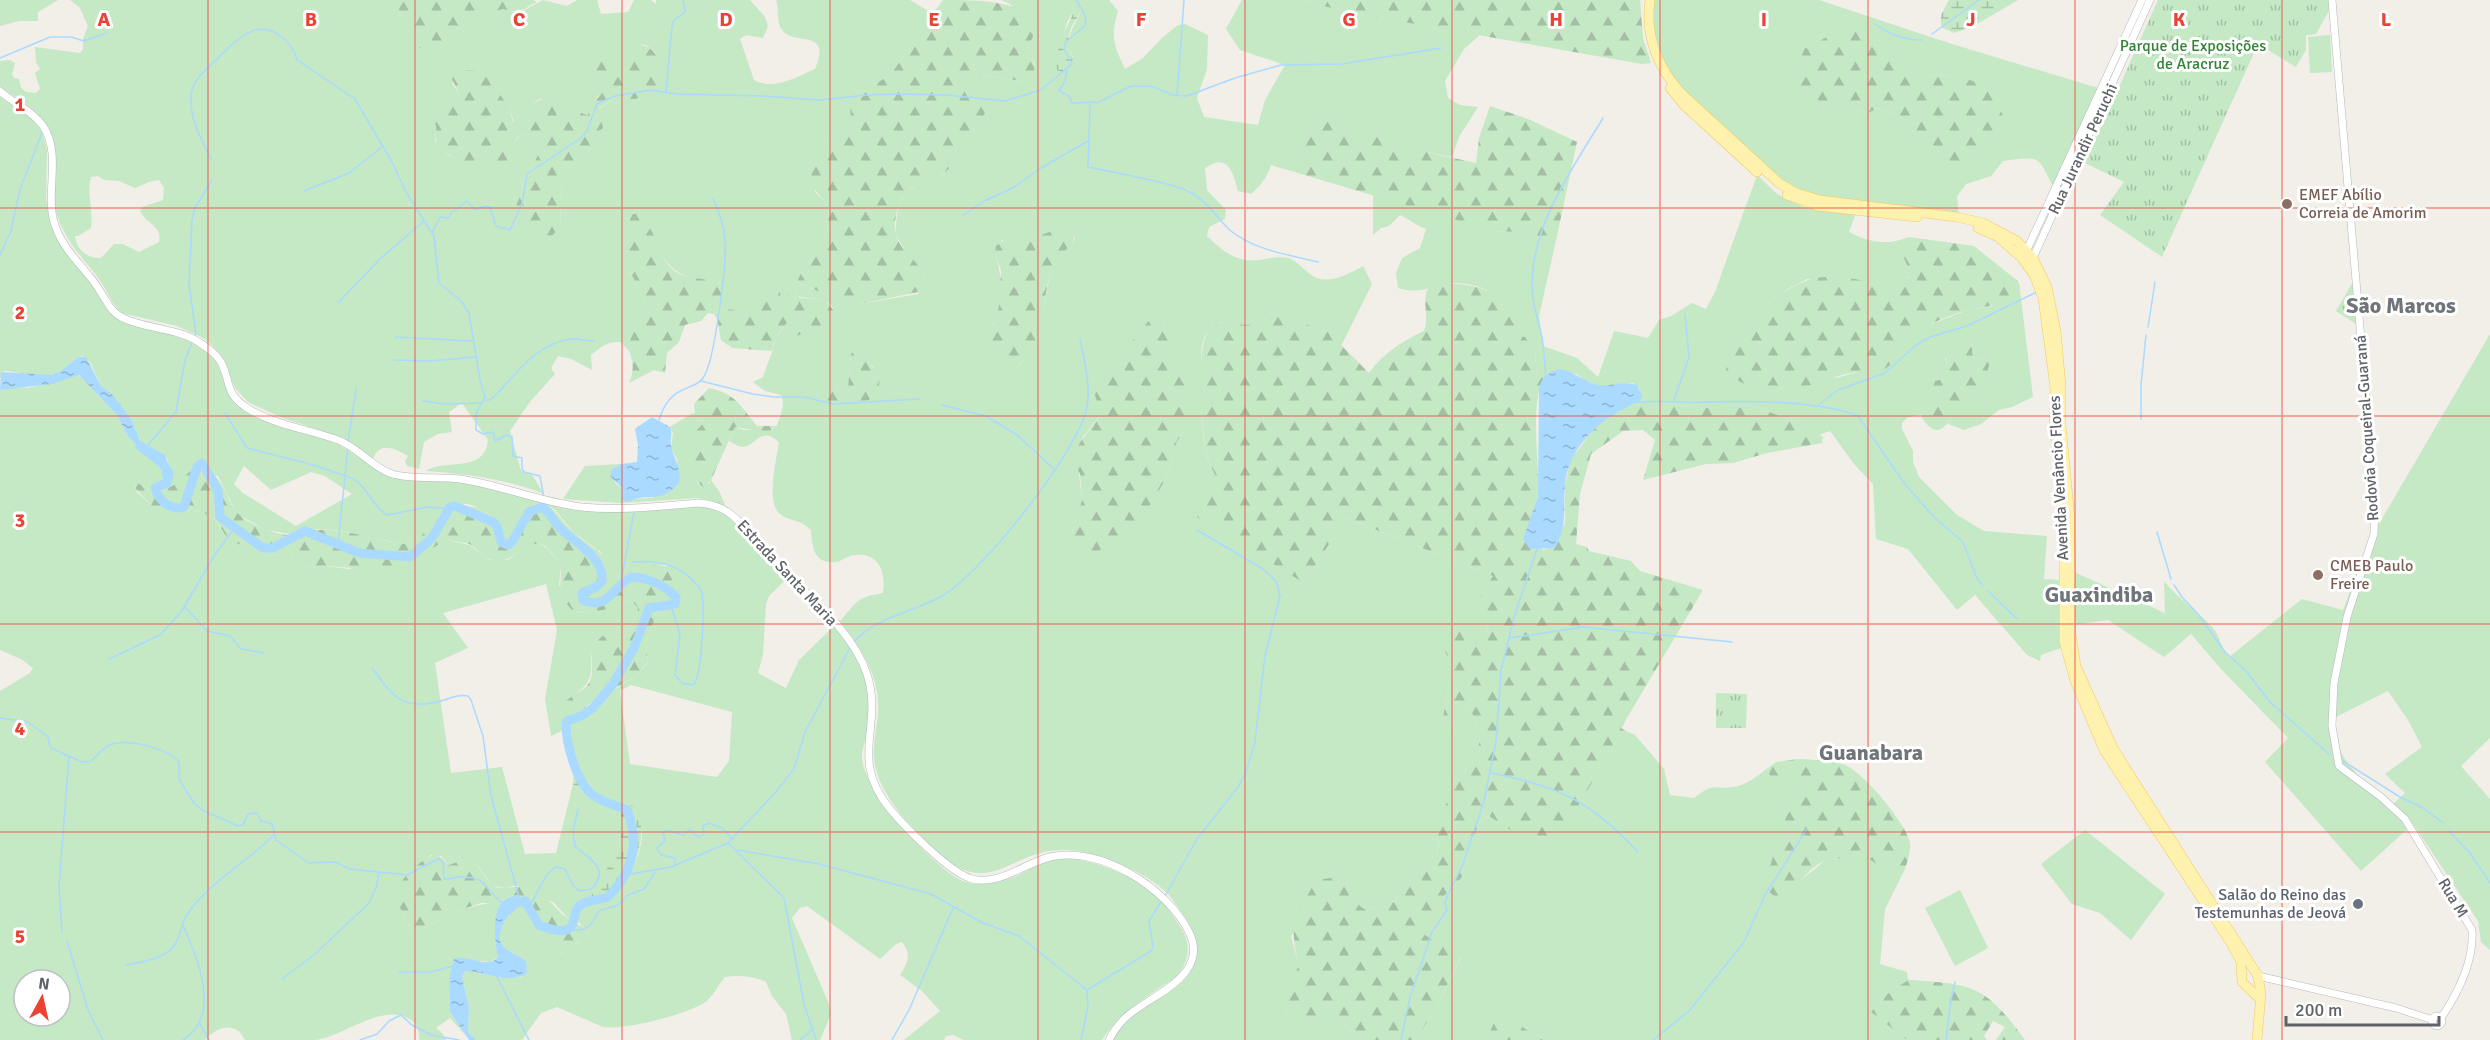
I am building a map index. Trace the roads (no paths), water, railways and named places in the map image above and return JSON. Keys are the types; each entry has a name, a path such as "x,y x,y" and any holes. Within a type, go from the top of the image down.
{"main road":[{"path":"1644,0 1644,33 1651,58 1665,82 1692,113 1767,181 1785,194 1818,206 1968,224 1998,237 2028,258"},
{"path":"1650,0 1648,17 1650,34 1657,57 1667,75 1680,92 1779,183 1796,193 1820,200 1967,218 2004,232 2028,258"},
{"name":"Avenida Venâncio Flores","path":"2028,258 2048,287 2056,331 2061,387 2061,425 2070,519 2070,626 2076,666 2114,750 2235,937 2256,976 2261,991 2257,1040"},
{"name":"Avenida Venâncio Flores","path":"2028,258 2045,307 2055,388 2055,433 2064,540 2063,619 2068,663 2104,750 2231,943 2241,962 2243,980"},
{"path":"2247,971 2256,976 2252,987 2243,980 2247,971"},
{"path":"2243,980 2260,999"}],"street":[{"name":"Rua Jurandir Peruchi","path":"2028,258 2142,0"},
{"name":"Rua Jurandir Peruchi","path":"2028,258 2150,0"},
{"name":"Rodovia Coqueiral-Guaraná","path":"2332,0 2375,503 2374,534 2351,603 2334,683 2332,704 2334,740 2339,766 2397,810 2413,830 2422,847"},
{"name":"Estrada Santa Maria","path":"0,92 34,116 42,125 48,137 52,174 50,203 56,230 111,309 124,320 172,330 191,337 205,346 222,363 226,382 235,398 250,410 299,429 342,441 374,465 395,475 461,479 579,507 620,509 699,503 716,506 732,514 773,560 822,607 855,652 867,675 870,692 872,715 867,755 874,783 891,810 944,861 965,877 983,880 1003,876 1047,858 1064,855 1084,857 1102,862 1149,885 1165,899 1186,927 1193,944 1188,967 1176,983 1126,1017 1109,1040"},
{"name":"Rua M","path":"2256,976 2405,1010 2433,1020 2437,1016 2441,1018 2464,976 2472,947 2472,930 2422,847"}],"water":[{"path":"78,357 86,357 101,386 113,395 132,420 140,441 165,455 170,469 169,479 165,482 162,476 162,462 143,451 129,438 117,415 79,375 52,384 0,390 1,372 51,375 61,371"},
{"path":"1559,369 1599,385 1627,383 1637,385 1642,395 1640,401 1614,414 1581,444 1568,470 1562,531 1555,548 1530,549 1523,539 1538,497 1539,388 1543,378"},
{"path":"652,417 670,427 671,446 679,469 679,483 665,494 628,502 622,500 622,488 610,476 612,469 621,464 637,462 638,445 635,429"},
{"path":"518,895 504,922 500,936 505,948 526,961 527,973 520,977 504,978 465,971 462,977 469,1007 468,1032 476,1040 469,1040 450,1012 449,978 454,959 465,958 488,962 498,958 495,936 497,912 504,900"}],"waterway":[{"path":"666,92 672,26 674,20 685,12 683,0"},
{"path":"432,233 440,217 449,218 451,213 467,201 475,210 485,206 490,207 496,226 510,230 522,204 527,174 581,138 587,131 597,104 615,96 651,90 676,94 820,100 901,94 946,95 1005,101 1041,90 1072,64 1065,51 1065,43 1085,25 1086,21 1076,0"},
{"path":"1177,95 1184,0"},
{"path":"1932,34 1979,0"},
{"path":"1875,24 1897,36 1922,40"},
{"path":"212,160 194,121 191,104 192,89 197,79 231,45 256,30 265,29 283,38 290,45 297,60 355,99 392,162 406,192 434,236 439,283 461,301 469,313 485,397 476,414 476,430 483,434 493,432 495,441 506,435 512,437 513,456 522,458 524,472 540,476 544,498"},
{"path":"0,58 50,37 71,37 84,41 107,33"},
{"path":"1067,70 1065,81 1059,91 1069,96 1072,103 1099,102 1131,86 1151,86 1173,95 1187,96 1235,78 1281,65 1342,64 1441,48"},
{"path":"1090,104 1088,167 1185,190 1210,207 1226,227 1240,238 1273,251 1318,262"},
{"path":"1546,378 1542,337 1532,293 1538,241 1567,177 1603,118"},
{"path":"0,255 11,231 20,189 42,133"},
{"path":"962,216 984,201 1013,188 1041,168 1088,141"},
{"path":"304,191 349,173 382,147"},
{"path":"194,338 196,334 189,284 192,220 195,208 212,180"},
{"path":"659,420 663,409 672,397 703,378 712,353 725,251 724,229 713,199"},
{"path":"338,303 380,259 424,221"},
{"path":"2148,327 2155,282"},
{"path":"1816,407 1838,390 1885,373 1916,345 1930,337 1967,326 2037,292"},
{"path":"1674,400 1689,357 1685,314"},
{"path":"2141,419 2141,385 2146,335"},
{"path":"395,337 473,341"},
{"path":"486,400 496,395 528,360 547,347 570,339 594,341"},
{"path":"854,642 873,627 931,602 959,583 1003,538 1048,481 1080,427 1087,407 1088,381 1080,339"},
{"path":"148,445 176,412 185,360 192,342"},
{"path":"394,360 430,361 475,357"},
{"path":"701,381 753,394 773,397 804,397 833,404 919,399"},
{"path":"348,443 356,389"},
{"path":"423,401 445,404 482,403"},
{"path":"1636,402 1783,403 1824,407 1858,416 1904,483 1933,516 1963,542 1976,576 1982,585"},
{"path":"942,405 986,416 1017,435 1054,469"},
{"path":"225,413 247,448 317,466 345,476"},
{"path":"140,446 160,462 169,473 167,483 155,488 159,497 166,504 174,508 184,507 197,467 202,463 218,490 220,517 263,548 273,548 305,531 359,553 410,557 432,538 450,507 455,506 493,522 497,526 501,542 508,545 529,512 543,507 561,529 588,552 599,565 602,581 596,587 582,593 583,600 598,603 632,577 656,583 676,597 675,604 649,608 634,648 613,684 593,708 567,721 566,724 570,753 583,784 589,792 600,799 627,810 631,822 633,845 632,856 623,878 608,897 580,905 568,929 555,930 539,925 525,901 514,904 508,910"},
{"path":"338,545 348,447"},
{"path":"346,476 353,478 387,515 428,507 449,509"},
{"path":"620,587 634,512"},
{"path":"109,659 160,635 181,612 214,556 234,528"},
{"path":"1165,896 1197,839 1238,787 1246,772 1255,742 1265,656 1280,596 1276,581 1263,569 1197,530"},
{"path":"2157,532 2171,579"},
{"path":"1401,1040 1410,997 1432,932 1447,910 1445,903 1448,894 1462,867 1484,801 1496,741 1501,671 1514,617 1537,549"},
{"path":"633,562 654,562 672,566 689,576 702,592 701,656 693,685 682,683 675,675 680,635 672,608 668,605"},
{"path":"2174,585 2225,652 2246,671 2270,702 2330,755"},
{"path":"1988,591 2017,619"},
{"path":"185,607 207,631 230,636 241,649 264,653"},
{"path":"1510,638 1583,627 1732,642"},
{"path":"625,875 671,867 728,843 794,769 805,732 851,646"},
{"path":"372,668 393,694 408,703 428,704 461,696 468,696 471,700 483,736 491,796 520,901"},
{"path":"0,718 28,722 48,737 51,748 82,762 90,762 105,748 115,744 134,743 165,752 179,762 179,779 194,803 202,810 238,826 243,825 248,814 257,813 261,821 272,824 276,840 309,863 336,862 349,869 407,875 438,859 443,861 444,879 474,878 484,884 502,902"},
{"path":"62,932 59,887 69,757"},
{"path":"2343,761 2400,797 2423,808 2443,823"},
{"path":"1491,773 1536,784 1572,798 1605,820 1638,852"},
{"path":"529,907 543,881 555,867 565,869 572,884 579,891 591,889 597,882 599,870 596,865 575,846 573,831 578,810"},
{"path":"675,864 675,858 661,855 657,848 665,841 663,833 666,830 684,835 690,829 700,837 704,834 703,826 709,823 722,828 732,839"},
{"path":"1653,1040 1689,1011 1744,942 1765,895 1807,829"},
{"path":"2449,831 2470,853 2490,883"},
{"path":"126,965 155,958 170,950 176,942 185,917 197,902 218,881 274,835"},
{"path":"729,844 784,898 804,1004 816,1040"},
{"path":"737,850 819,864 931,894 981,922 1019,936 1087,990 1088,1006 1081,1040"},
{"path":"568,930 584,929 599,911 618,905 628,895 644,889 655,872"},
{"path":"282,979 314,955 369,903 379,874"},
{"path":"1087,990 1151,951 1153,947 1149,921 1162,900"},
{"path":"892,1040 910,1008 953,908"},
{"path":"183,926 200,970 204,1002 202,1017 195,1030 183,1040"},
{"path":"67,941 88,1010 103,1040"},
{"path":"399,972 431,972 453,966"},
{"path":"497,977 529,1040"},
{"path":"1946,1040 1955,982"},
{"path":"360,1040 377,1034 389,1021 401,1015 412,1025 431,1035 459,1040"},
{"path":"200,1024 209,1040"},
{"path":"800,1040 813,1029"}],"place":[{"name":"EMEF Abílio Correia de Amorim","path":"2287,204"},
{"name":"CMEB Paulo Freire","path":"2318,575"},
{"name":"Salão do Reino das Testemunhas de Jeová","path":"2358,904"}],"district":[{"name":"São Marcos","path":"2401,305"},
{"name":"Guaxindiba","path":"2099,594"},
{"name":"Guanabara","path":"1871,752"}],"park label":[{"name":"Parque de Exposições de Aracruz","path":"2193,55"}]}
